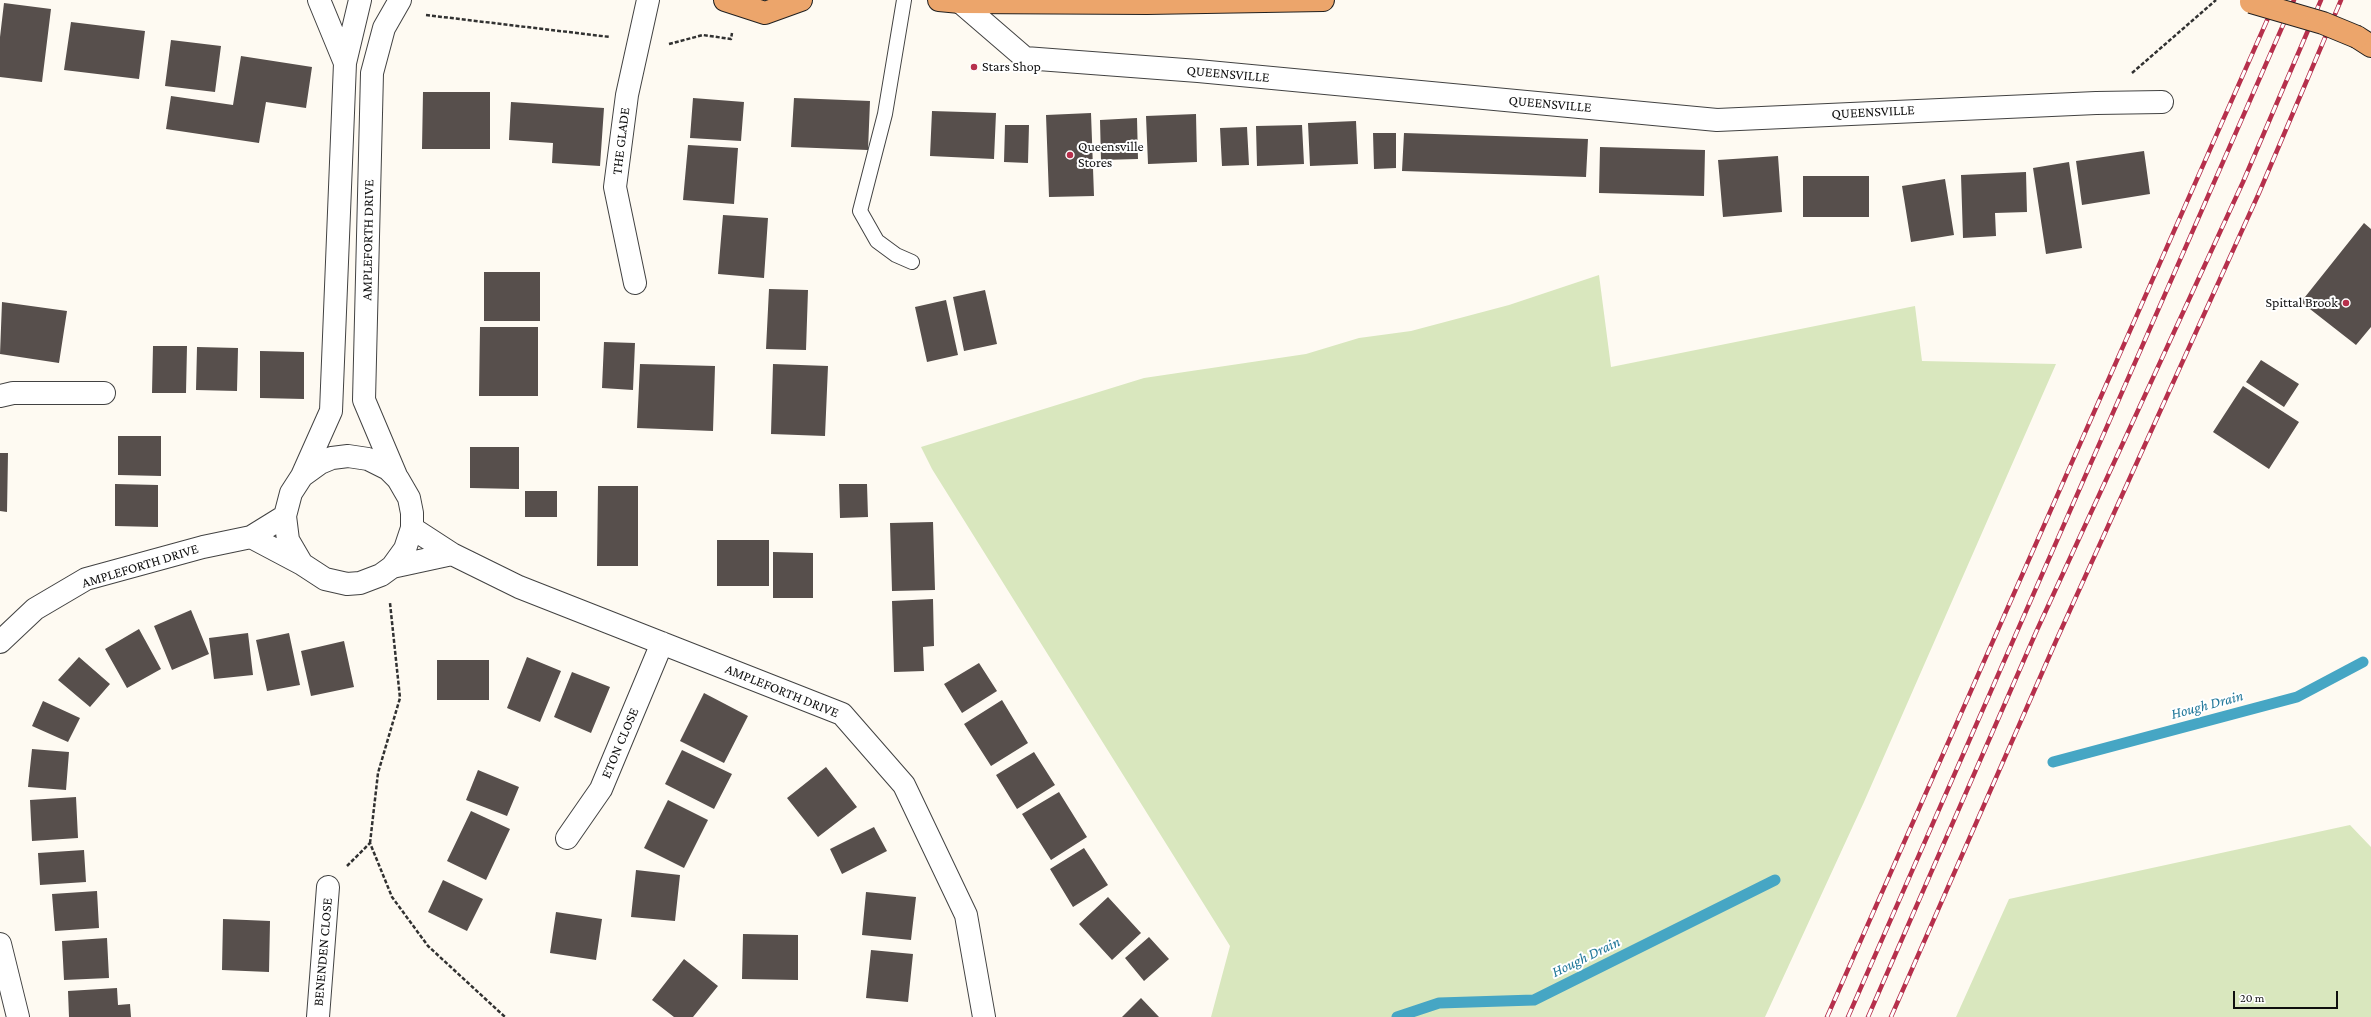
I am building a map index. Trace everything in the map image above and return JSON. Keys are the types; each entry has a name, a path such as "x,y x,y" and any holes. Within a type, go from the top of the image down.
{"highway":[{"path":"725,0 765,13 801,0"},
{"path":"950,1 1186,3 1322,0"},
{"path":"2247,1 2323,23 2364,41"}],"street":[{"name":"AMPLEFORTH DRIVE","path":"318,0 345,63"},
{"name":"AMPLEFORTH DRIVE","path":"302,564 288,540 285,516 291,493 302,476 331,411 345,63 360,0"},
{"name":"AMPLEFORTH DRIVE","path":"386,571 405,549 412,528 412,513 409,498 398,479 364,400 372,73 384,28 400,0"},
{"name":"THE GLADE","path":"635,283 615,187 627,95 648,0"},
{"name":"QUEENSVILLE","path":"950,1 1025,58 1198,71 1717,120 2096,103 2162,102"},
{"path":"0,396 13,393 104,394"},
{"name":"AMPLEFORTH DRIVE","path":"302,476 320,463 332,458 348,456 368,459 388,469 398,479"},
{"name":"AMPLEFORTH DRIVE","path":"0,642 35,609 86,579 203,547 251,537 285,516"},
{"name":"AMPLEFORTH DRIVE","path":"412,528 452,554 519,587 842,714 904,785 966,915 984,1017"},
{"name":"AMPLEFORTH DRIVE","path":"251,537 302,564 325,579 347,584 360,583 386,571 452,554"},
{"name":"ETON CLOSE","path":"567,838 601,789 662,643"},
{"name":"BENENDEN CLOSE","path":"318,1017 328,887"},
{"path":"0,944 18,1017"}],"lane":[{"path":"904,0 885,114 860,210 877,241 896,255 912,262"}],"path":[{"path":"2096,103 2216,0"},
{"path":"419,14 614,37"},
{"path":"669,44 703,36 731,39"},
{"path":"386,571 392,608 400,698 378,773 370,842 392,897 428,946 505,1017"},
{"path":"328,887 370,842"}],"green space":[{"path":"1599,275 1611,367 1915,306 1922,361 2056,364 1864,802 1765,1017 1211,1017 1230,946 932,469 921,447 1144,378 1306,354 1359,338 1411,331 1509,305"},
{"path":"2350,825 2371,847 2371,1017 1956,1017 2009,899"}],"building":[{"path":"4,3 51,9 42,82 0,77 0,37"},
{"path":"71,22 145,31 139,79 64,70"},
{"path":"171,40 221,46 215,92 165,86"},
{"path":"241,56 312,67 306,108 266,102 259,143 166,129 171,96 233,105"},
{"path":"423,92 490,92 490,149 422,149"},
{"path":"693,98 744,102 741,141 690,138"},
{"path":"794,98 870,101 868,150 791,147"},
{"path":"511,102 604,108 600,166 552,163 553,143 509,140"},
{"path":"932,111 996,113 994,159 930,156"},
{"name":"Queensville Stores","path":"1091,113 1094,196 1049,197 1046,115"},
{"path":"1196,114 1197,162 1148,164 1146,116"},
{"path":"1137,118 1138,159 1101,160 1100,120"},
{"path":"1356,121 1358,164 1310,166 1308,123"},
{"path":"1005,125 1029,125 1028,163 1004,162"},
{"path":"1302,125 1304,164 1257,166 1256,126"},
{"path":"1247,127 1249,165 1222,166 1220,128"},
{"path":"1373,133 1396,133 1396,168 1374,169"},
{"path":"1404,133 1588,139 1586,177 1402,171"},
{"path":"688,145 738,148 734,204 683,200"},
{"path":"1600,147 1705,150 1704,196 1599,193"},
{"path":"2144,151 2150,194 2082,205 2076,161"},
{"path":"1778,156 1782,212 1723,217 1718,160"},
{"path":"2069,162 2082,248 2046,254 2033,168"},
{"path":"2026,172 2027,212 1995,213 1996,236 1963,238 1961,175"},
{"path":"1803,176 1869,176 1869,217 1803,217"},
{"path":"1945,179 1954,235 1911,242 1902,186"},
{"path":"723,215 768,218 764,278 718,274"},
{"path":"2364,223 2371,229 2371,327 2356,345 2301,302"},
{"path":"484,272 540,272 540,321 484,321"},
{"path":"769,289 808,290 806,350 766,349"},
{"path":"985,290 997,344 964,351 953,297"},
{"path":"946,300 958,355 927,362 915,307"},
{"path":"2,302 67,311 59,363 0,354"},
{"path":"480,327 538,327 538,396 479,396"},
{"path":"604,342 635,343 633,390 602,388"},
{"path":"153,346 187,346 186,393 152,393"},
{"path":"197,347 238,348 237,391 196,390"},
{"path":"260,351 304,352 304,399 260,398"},
{"path":"2261,360 2299,384 2284,407 2246,382"},
{"path":"640,364 715,366 713,431 637,428"},
{"path":"773,364 828,366 825,436 771,434"},
{"path":"2243,386 2299,422 2269,469 2213,432"},
{"path":"118,436 161,436 161,476 118,475"},
{"path":"470,447 519,447 519,489 470,488"},
{"path":"0,453 8,453 7,512 0,511"},
{"path":"115,484 158,485 158,527 115,526"},
{"path":"839,484 867,484 868,517 840,518"},
{"path":"598,486 638,486 638,566 597,566"},
{"path":"525,491 557,491 557,517 525,517"},
{"path":"933,522 935,590 892,591 890,523"},
{"path":"717,540 769,540 769,586 717,586"},
{"path":"773,552 813,553 813,598 773,598"},
{"path":"933,599 934,646 923,647 924,671 894,672 892,601"},
{"path":"191,610 209,654 172,670 154,626"},
{"path":"139,629 161,669 127,688 105,649"},
{"path":"248,633 253,675 214,679 209,638"},
{"path":"289,633 300,685 267,691 256,640"},
{"path":"344,641 354,687 311,696 301,651"},
{"path":"79,657 110,684 90,707 58,680"},
{"path":"527,657 561,671 540,722 507,708"},
{"path":"437,660 489,660 489,700 437,700"},
{"path":"979,663 997,691 962,713 944,684"},
{"path":"572,672 610,687 591,733 554,717"},
{"path":"704,693 748,716 724,763 680,741"},
{"path":"1002,700 1028,743 991,766 964,724"},
{"path":"43,701 80,718 68,742 32,726"},
{"path":"32,749 69,752 66,790 28,787"},
{"path":"682,750 732,774 714,809 665,784"},
{"path":"1034,752 1055,785 1017,809 996,775"},
{"path":"826,767 857,807 818,837 787,798"},
{"path":"478,770 519,787 507,816 466,800"},
{"path":"1059,792 1087,837 1051,860 1022,814"},
{"path":"76,797 78,838 32,841 30,800"},
{"path":"668,800 708,820 684,868 644,848"},
{"path":"471,811 510,829 486,880 447,861"},
{"path":"874,827 887,851 842,874 830,849"},
{"path":"1084,848 1108,885 1073,907 1050,869"},
{"path":"84,850 86,882 40,885 38,853"},
{"path":"636,870 680,875 675,921 631,917"},
{"path":"443,880 483,899 467,931 428,912"},
{"path":"97,891 99,928 55,931 52,894"},
{"path":"866,892 916,897 911,940 862,935"},
{"path":"1108,897 1141,933 1112,960 1079,924"},
{"path":"556,912 602,919 596,960 550,953"},
{"path":"223,919 270,921 269,972 222,970"},
{"path":"743,934 798,935 798,980 742,979"},
{"path":"1149,937 1169,959 1144,981 1125,958"},
{"path":"107,938 109,978 64,980 62,941"},
{"path":"871,950 913,954 908,1002 866,998"},
{"path":"684,959 718,986 693,1017 674,1017 652,1000"},
{"path":"117,988 118,1005 130,1004 131,1017 69,1017 68,991"},
{"path":"1141,998 1159,1017 1122,1017"}],"waterway":[{"name":"Hough Drain","path":"2053,762 2297,697 2363,662"},
{"name":"Hough Drain","path":"1397,1017 1439,1003 1534,1000 1775,880"}],"railway":[{"path":"1827,1017 2276,0"},
{"path":"1848,1017 2294,0"},
{"path":"1868,1017 2037,630 2243,182 2321,0"},
{"path":"1891,1017 2056,641 2259,193 2341,0"}],"place":[{"name":"Stars Shop","path":"974,67"},
{"name":"Queensville Stores","path":"1070,155"},
{"name":"Spittal Brook","path":"2346,303"}]}
